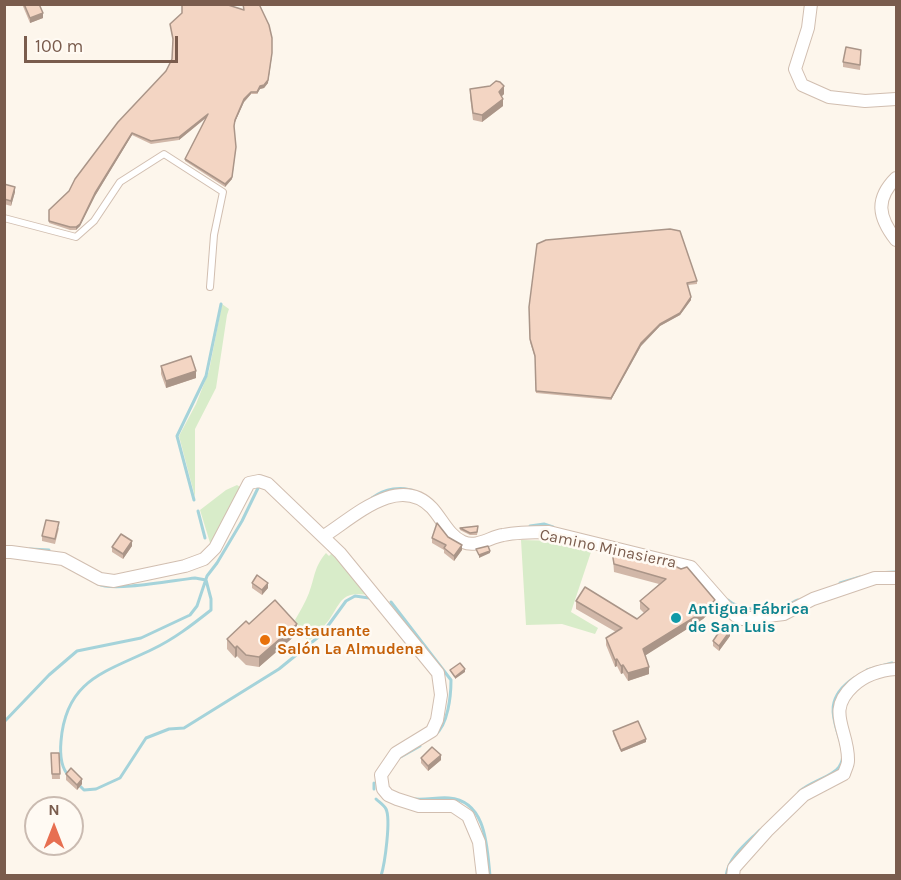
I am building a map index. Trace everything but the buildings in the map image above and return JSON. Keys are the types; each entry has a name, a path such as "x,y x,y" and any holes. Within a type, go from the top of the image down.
{"street":[{"path":"811,4 808,28 795,69 802,85 829,97 865,101 897,99"},
{"path":"897,178 886,188 880,206 887,228 897,240"},
{"path":"4,552 63,559 100,579 114,582 185,566 204,559 215,548 249,483 254,481 268,484 340,553 438,673 440,708 432,731 396,753 381,775 383,789 388,795 408,803 426,806 446,805 460,809 468,816 479,842 483,876"},
{"name":"Camino Minasierra","path":"324,536 381,499 405,494 420,498 429,505 454,536 464,542 477,544 502,535 549,532 691,567 727,608 742,619 784,614 813,599 875,578 897,578"},
{"path":"733,876 734,868 804,795 844,774 848,762 839,708 842,697 867,676 879,671 897,669"}],"lane":[{"path":"4,218 76,237 94,221 120,182 164,154 223,192 214,235 210,287"}],"green space":[{"path":"222,304 229,309 216,388 195,429 195,497 179,436 196,404 209,371"},
{"path":"237,485 240,487 211,546 200,510 226,490"},
{"path":"521,540 558,541 591,552 571,612 598,628 595,634 562,624 526,625"},
{"path":"333,552 370,595 348,596 340,602 327,623 308,642 295,620 307,597 319,563 326,553 329,556"}],"waterway":[{"path":"194,500 177,436 206,376 221,304"},
{"path":"4,722 49,675 77,651 141,638 190,615 197,606 207,576 242,521 258,488"},
{"path":"372,498 393,489 416,492"},
{"path":"198,511 205,538"},
{"path":"530,526 544,524 553,527"},
{"path":"30,549 49,550"},
{"path":"875,573 895,572"},
{"path":"840,583 860,577"},
{"path":"69,776 62,764 61,741 64,720 80,691 91,680 105,672 168,641 211,610 211,599 206,580 195,578 117,587 98,584"},
{"path":"78,784 84,790 96,789 120,778 146,738 169,729 184,728 279,669 322,634 346,601 355,596 369,598"},
{"path":"728,600 750,609 764,610 781,608 798,600"},
{"path":"391,602 451,680 446,717 435,735"},
{"path":"867,670 892,663"},
{"path":"799,792 836,771 839,767 843,758 833,713 834,702 841,690 854,678"},
{"path":"397,759 420,746"},
{"path":"374,783 374,789"},
{"path":"415,799 449,798 462,801 471,808 483,828 490,876"},
{"path":"376,799 386,809 388,822 386,852 381,876"},
{"path":"726,876 735,856 760,830"}],"place":[{"name":"Antigua Fábrica de San Luis","path":"676,618"},
{"name":"Restaurante Salón La Almudena","path":"265,640"}]}
